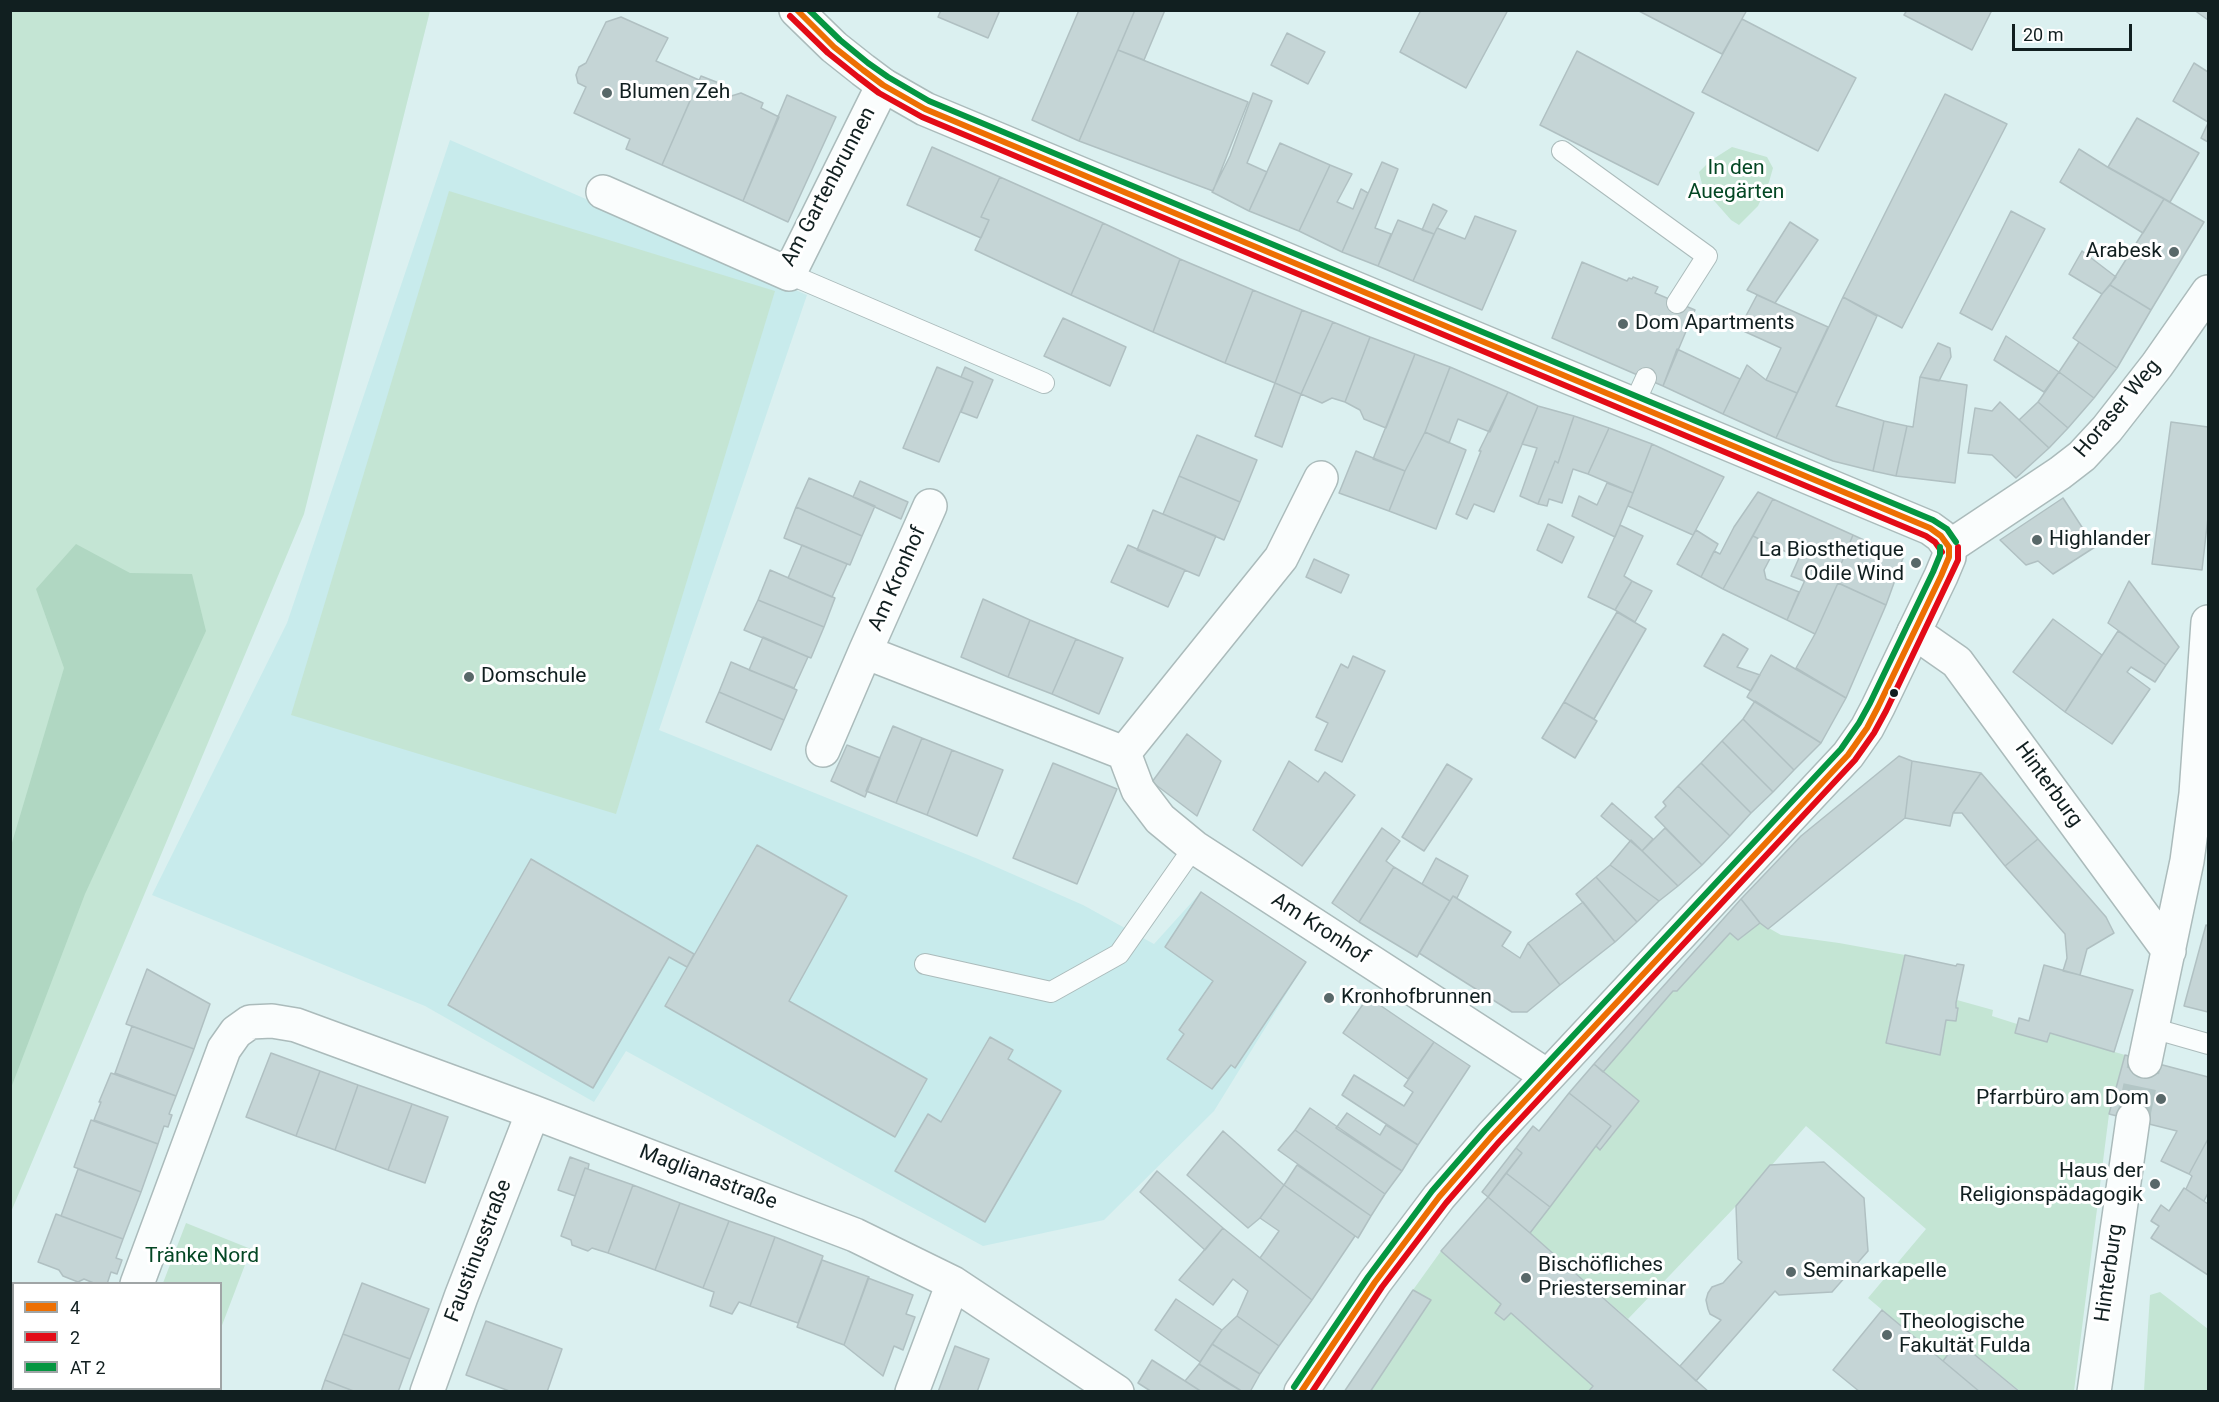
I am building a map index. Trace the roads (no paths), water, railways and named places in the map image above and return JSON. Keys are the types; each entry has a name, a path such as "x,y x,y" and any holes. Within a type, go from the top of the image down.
{"street":[{"path":"796,10 834,47 883,85 925,109 1640,391 1930,528 1941,536 1948,548 1949,557 1945,567 1914,632 1867,728 1848,755 1546,1075 1439,1197 1375,1282 1301,1392"},
{"name":"Am Gartenbrunnen","path":"603,192 789,274 883,85"},
{"name":"Horaser Weg","path":"1948,548 2082,456 2107,429 2150,374 2208,292"},
{"path":"1124,753 1281,558 1321,478"},
{"name":"Am Kronhof","path":"823,750 930,506"},
{"path":"2145,1061 2187,861 2196,794 2208,622"},
{"name":"Hinterburg","path":"1914,632 1957,662 2169,951"},
{"name":"Am Kronhof","path":"865,652 1124,753 1138,790 1160,819 1194,847 1546,1075"},
{"name":"Maglianastraße","path":"138,1282 224,1049 236,1032 250,1022 272,1021 296,1025 533,1112 855,1235 953,1283 1117,1392"},
{"name":"Faustinusstraße","path":"427,1392 461,1296 533,1112"},
{"name":"Hinterburg","path":"2094,1392 2133,1119"},
{"path":"912,1392 953,1283"}],"lane":[{"path":"1562,151 1707,256 1677,303"},
{"path":"789,274 1044,383"},
{"path":"925,964 1051,992 1119,954 1194,847"},
{"path":"2152,1028 2208,1044"}],"tunnel":[{"path":"2133,1119 2145,1061"}],"place":[{"name":"Blumen Zeh","path":"607,93"},
{"name":"Arabesk","path":"2174,252"},
{"name":"Dom Apartments","path":"1623,324"},
{"name":"Highlander","path":"2037,540"},
{"name":"La Biosthetique Odile Wind","path":"1916,563"},
{"name":"Domschule","path":"469,677"},
{"name":"Kronhofbrunnen","path":"1329,998"},
{"name":"Pfarrbüro am Dom","path":"2161,1099"},
{"name":"Haus der Religionspädagogik","path":"2155,1184"},
{"name":"Seminarkapelle","path":"1791,1272"},
{"name":"Bischöfliches Priesterseminar","path":"1526,1278"},
{"name":"Theologische Fakultät Fulda","path":"1887,1335"}],"park label":[{"name":"In den Auegärten","path":"1736,181"},
{"name":"Tränke Nord","path":"202,1257"}]}
